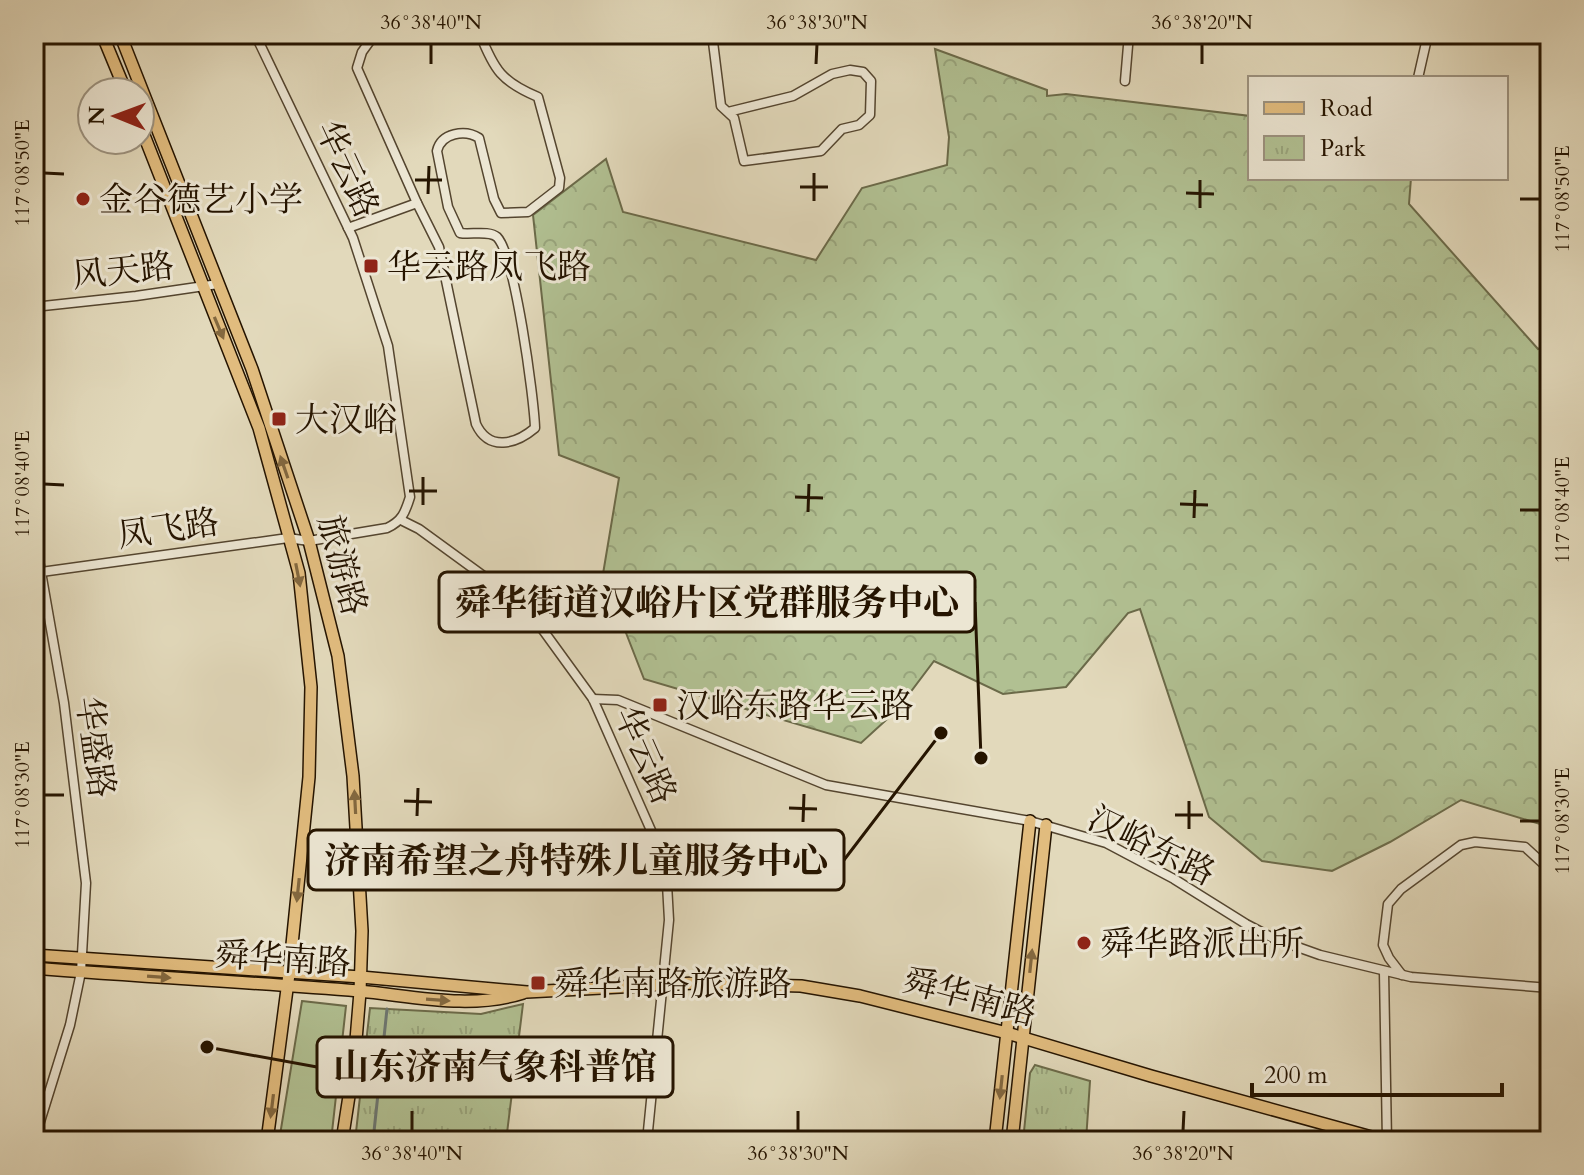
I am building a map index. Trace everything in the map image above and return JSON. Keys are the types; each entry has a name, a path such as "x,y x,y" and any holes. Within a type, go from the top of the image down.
{"main road":[{"path":"102,34 119,76"},
{"name":"旅游路","path":"120,34 252,369 309,541 338,656 353,776 362,931 354,1064 342,1141"},
{"name":"旅游路","path":"152,156 259,428 299,573 311,687 309,777 289,974 267,1141"},
{"path":"995,1141 1030,821"},
{"path":"1012,1141 1046,825"},
{"name":"舜华南路","path":"34,955 361,977 527,992 661,984 801,986 860,996 1007,1033 1387,1141"},
{"name":"舜华南路","path":"34,968 443,1001 500,1001 527,992"}],"street":[{"name":"华云路","path":"255,34 348,228 388,346 410,497 401,520 419,529 489,580 540,626 593,699 657,844 667,884 669,920 647,1141"},
{"path":"375,34 362,52 357,68 439,247 476,424 490,442 507,443 523,438 535,428 533,394 508,259 497,238 489,233 474,236 460,233 448,207 437,151 439,143 446,136 472,133 479,138 494,199 501,213 528,212 559,188 560,178 538,97 510,83 497,72 480,34"},
{"path":"712,34 721,106 734,118 744,161 821,151 842,129 859,125 870,115 871,81 863,72 850,70 832,74 793,96 728,112"},
{"path":"1125,81 1129,34"},
{"path":"1418,76 1428,34"},
{"path":"348,228 417,203"},
{"name":"风天路","path":"34,307 218,284"},
{"path":"309,541 387,528 401,520"},
{"name":"华盛路","path":"34,532 38,572 77,799 86,883 81,972 70,1025 34,1141"},
{"name":"凤飞路","path":"38,572 288,538 309,541"},
{"name":"汉峪东路","path":"593,699 618,700 826,785 1030,821 1106,843 1135,857 1246,924 1275,939 1320,955 1403,976 1550,988"},
{"path":"1403,976 1383,945 1388,904 1401,889 1461,845 1475,842 1525,847 1550,870"},
{"path":"1384,972 1387,1141"}],"green space":[{"path":"935,49 1047,90 1047,96 1066,94 1248,116 1248,180 1411,180 1409,204 1538,349 1550,345 1550,827 1461,800 1390,842 1332,871 1262,861 1209,817 1140,609 1128,613 1066,687 1003,694 934,661 897,710 861,743 644,679 603,574 619,478 559,455 533,215 606,159 623,212 816,260 862,188 947,165 949,137"},
{"path":"302,1001 346,1006 331,1141 279,1141"},
{"path":"523,1004 506,1141 355,1141 370,1008 481,1014"},
{"path":"1035,1065 1090,1081 1086,1141 1023,1141 1030,1073"}],"waterway":[{"path":"373,1141 387,1009"}],"place":[{"name":"金谷德艺小学","path":"83,199"},
{"name":"华云路凤飞路","path":"371,266"},
{"name":"大汉峪","path":"279,419"},
{"name":"汉峪东路华云路","path":"660,705"},
{"name":"济南希望之舟特殊儿童服务中心","path":"941,733"},
{"name":"舜华街道汉峪片区党群服务中心","path":"981,758"},
{"name":"舜华路派出所","path":"1084,943"},
{"name":"舜华南路旅游路","path":"538,983"},
{"name":"山东济南气象科普馆","path":"207,1047"}]}
